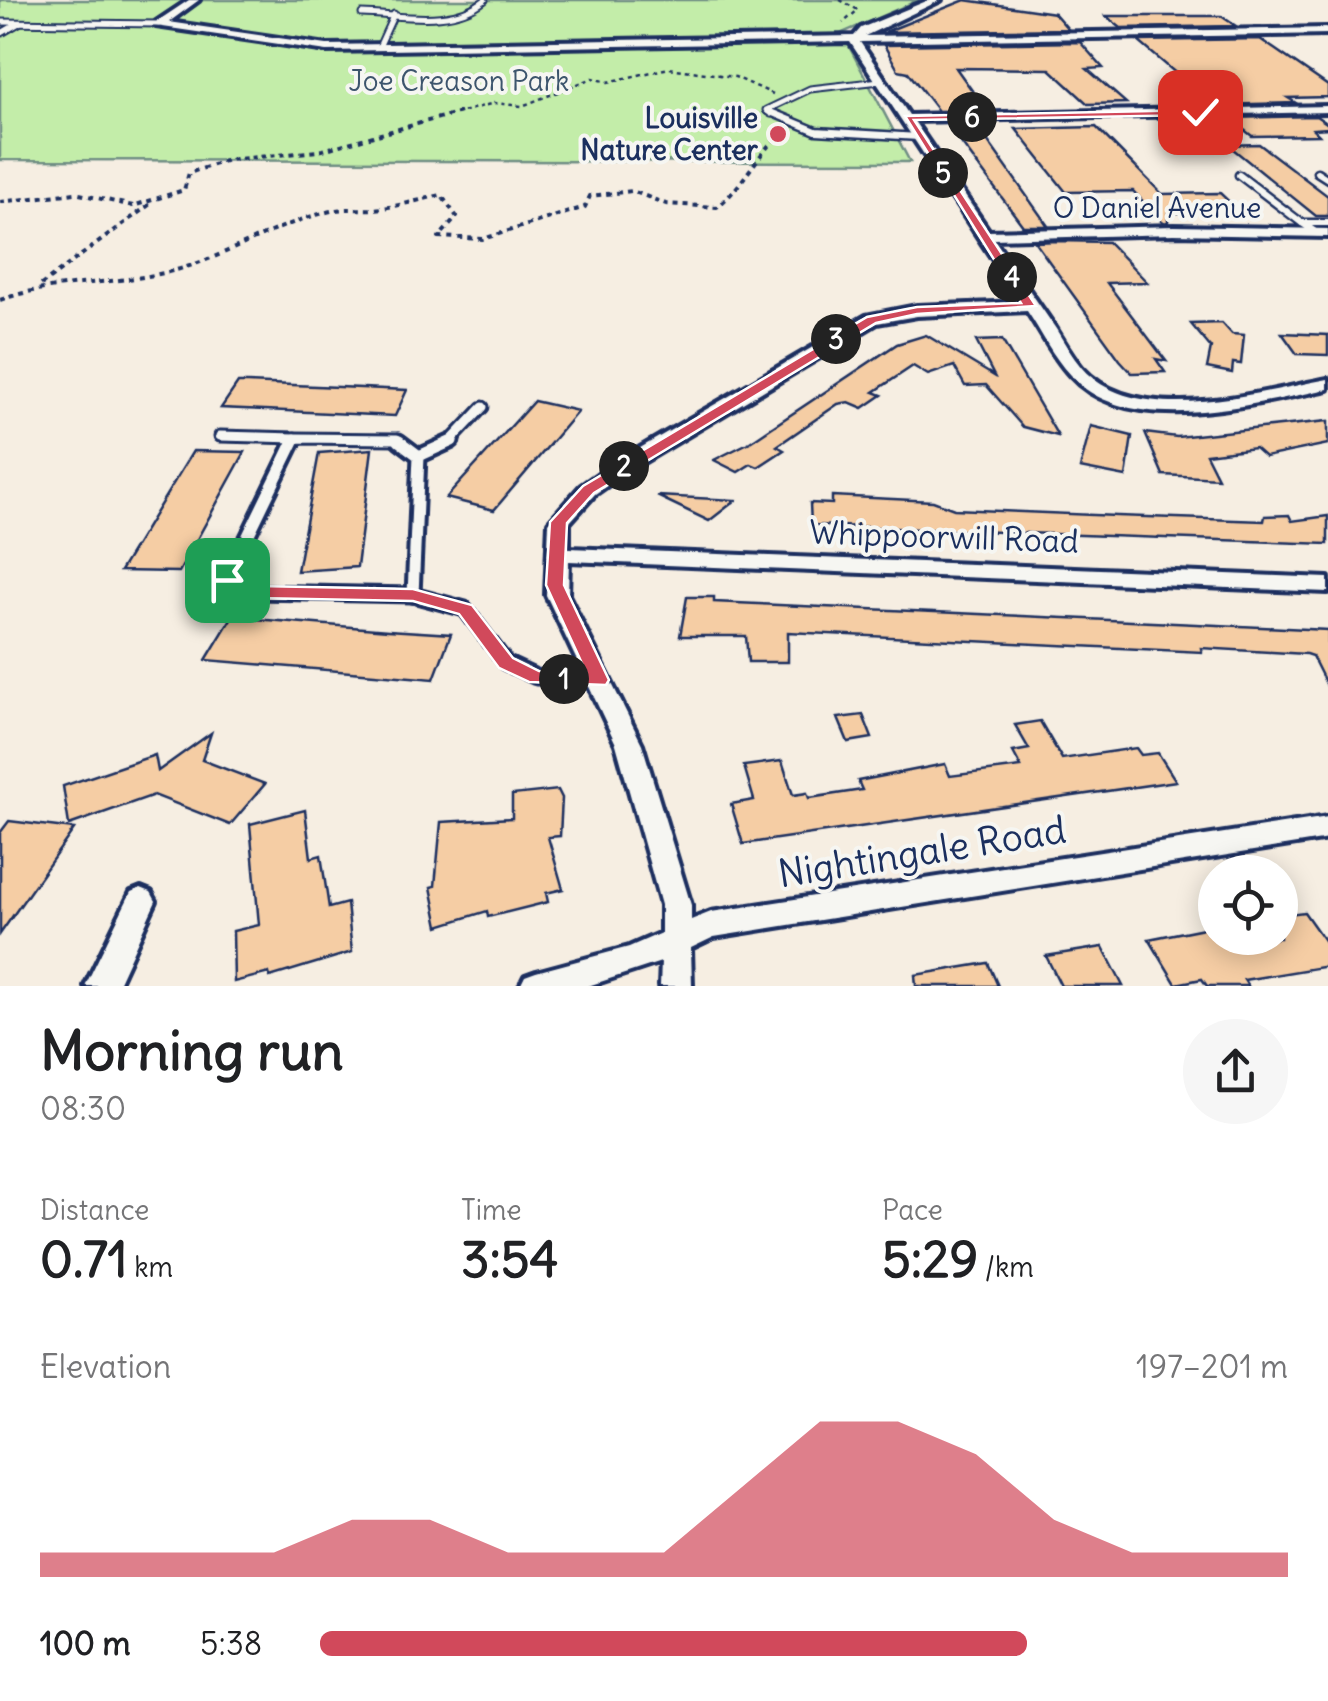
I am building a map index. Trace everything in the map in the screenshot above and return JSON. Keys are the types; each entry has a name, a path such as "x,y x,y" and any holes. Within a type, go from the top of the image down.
{"street":[{"path":"159,24 195,0"},
{"path":"855,40 872,26 936,0"},
{"path":"159,24 210,27 304,47 1328,31"},
{"path":"855,40 1077,374 1120,400 1192,405 1328,384"},
{"path":"908,118 1328,109"},
{"name":"O Daniel Avenue","path":"986,235 1324,230"},
{"path":"676,986 676,905 629,744 557,595 559,522 588,490 858,326 900,312 1030,306"},
{"name":"Whippoorwill Road","path":"556,554 1328,585"},
{"name":"Nightingale Road","path":"536,986 633,960 711,925 1328,828"},
{"path":"101,986 141,900"}],"lane":[{"path":"362,14 457,14 476,9 485,0"},
{"path":"379,47 394,14"},
{"path":"0,22 159,24"},
{"path":"0,34 20,23"},
{"path":"880,81 810,89 766,110 776,121 868,135 919,137"},
{"path":"1317,172 1328,179"},
{"path":"1240,175 1302,223 1324,230"},
{"path":"1302,223 1324,230"},
{"path":"418,456 448,445 483,407"},
{"path":"220,436 397,439 418,456"},
{"path":"295,438 227,580 256,592 413,595 465,609 506,663 536,678 599,680"},
{"path":"413,595 418,456"}],"path":[{"path":"831,40 830,30 857,14 854,6 840,0"},
{"path":"0,202 75,193 133,206 184,190 189,173 228,160 319,151 494,103 522,106 593,78 608,82 632,71 734,76 784,100"},
{"path":"0,300 40,286 106,283 164,272 210,260 248,241 336,210 375,209 442,195 457,217 439,238 483,239 584,208 590,196 618,192 632,191 666,204 717,207 738,190 747,168 775,139"},
{"path":"40,286 159,198"}],"green space":[{"name":"Joe Creason Park","path":"0,0 919,0 842,33 910,162 0,160"}],"building":[{"path":"965,0 1054,13 1068,29 885,32"},
{"path":"1106,16 1221,16 1236,26 1121,28"},
{"path":"1260,39 1328,86 1328,97 1288,98 1296,103 1213,105 1138,41"},
{"path":"1080,42 1103,68 1087,69 1126,103 1088,104 1050,69 956,68 986,110 938,111 908,72 898,70 884,45"},
{"path":"1316,116 1328,124 1328,128 1313,129 1319,135 1252,136 1229,118"},
{"path":"988,123 980,130 1048,226 1023,226 947,124"},
{"path":"1096,127 1162,194 1220,193 1240,212 1168,213 1168,222 1163,223 1133,191 1066,192 1016,129"},
{"path":"1259,144 1328,196 1328,216 1316,216 1228,145"},
{"path":"1035,242 1108,242 1147,282 1107,283 1166,361 1156,359 1165,372 1132,373 1120,360"},
{"path":"1222,323 1232,334 1244,335 1241,364 1233,363 1232,373 1207,368 1211,348 1191,324"},
{"path":"1282,333 1328,335 1328,355 1297,354"},
{"path":"926,335 994,376 976,341 1002,340 1058,436 1023,427 986,385 965,386 954,366 928,375 913,366 874,392 882,395 863,408 849,402 838,404 777,446 784,450 758,467 751,464 738,472 714,460 750,442 897,344"},
{"path":"238,383 407,390 395,416 221,408"},
{"path":"534,401 578,411 494,510 446,498"},
{"path":"1328,421 1328,444 1265,457 1255,448 1206,454 1218,478 1163,475 1145,433 1177,437"},
{"path":"1091,426 1132,436 1126,477 1080,468"},
{"path":"372,449 357,567 297,571 319,453"},
{"path":"193,451 245,452 179,572 120,571"},
{"path":"657,496 736,500 709,521"},
{"path":"832,496 933,501 954,509 1117,516 1264,521 1265,516 1289,515 1292,521 1328,516 1328,544 811,525 810,503 832,504"},
{"path":"687,597 714,597 714,602 1328,630 1328,688 1312,656 1306,654 1201,648 1202,652 788,632 788,662 748,662 746,636 680,636"},
{"path":"232,617 451,634 434,679 206,660"},
{"path":"863,715 872,738 848,742 838,718"},
{"path":"1040,721 1062,759 1136,748 1141,755 1158,753 1176,781 743,844 731,804 754,800 744,766 782,761 793,795 807,793 809,798 862,790 858,781 945,764 950,776 1021,767 1013,752 1029,749 1015,725"},
{"path":"211,733 202,760 265,784 230,825 154,795 69,825 63,786 155,755 158,771"},
{"path":"558,790 562,798 560,836 548,837 563,889 546,893 548,902 488,917 487,911 439,926 431,887 435,886 441,822 512,818 512,795"},
{"path":"305,810 311,858 321,855 329,908 347,903 352,952 270,977 269,973 234,982 233,931 259,925 250,824"},
{"path":"9,821 74,829 0,934 0,833"},
{"path":"1304,912 1328,946 1328,966 1244,980 1248,986 1207,986 1202,979 1176,984 1149,939 1198,929 1198,955 1298,955 1298,913"},
{"path":"1103,947 1123,986 1061,986 1046,956"},
{"path":"988,963 998,986 916,986 915,975"}],"place":[{"name":"Louisville Nature Center","path":"778,134"}],"route":[{"path":"227,580 256,592 413,595 465,609 506,663 536,678 599,680 555,585 559,522 588,490 872,320 917,310 1030,306 908,118 1200,112"}]}
